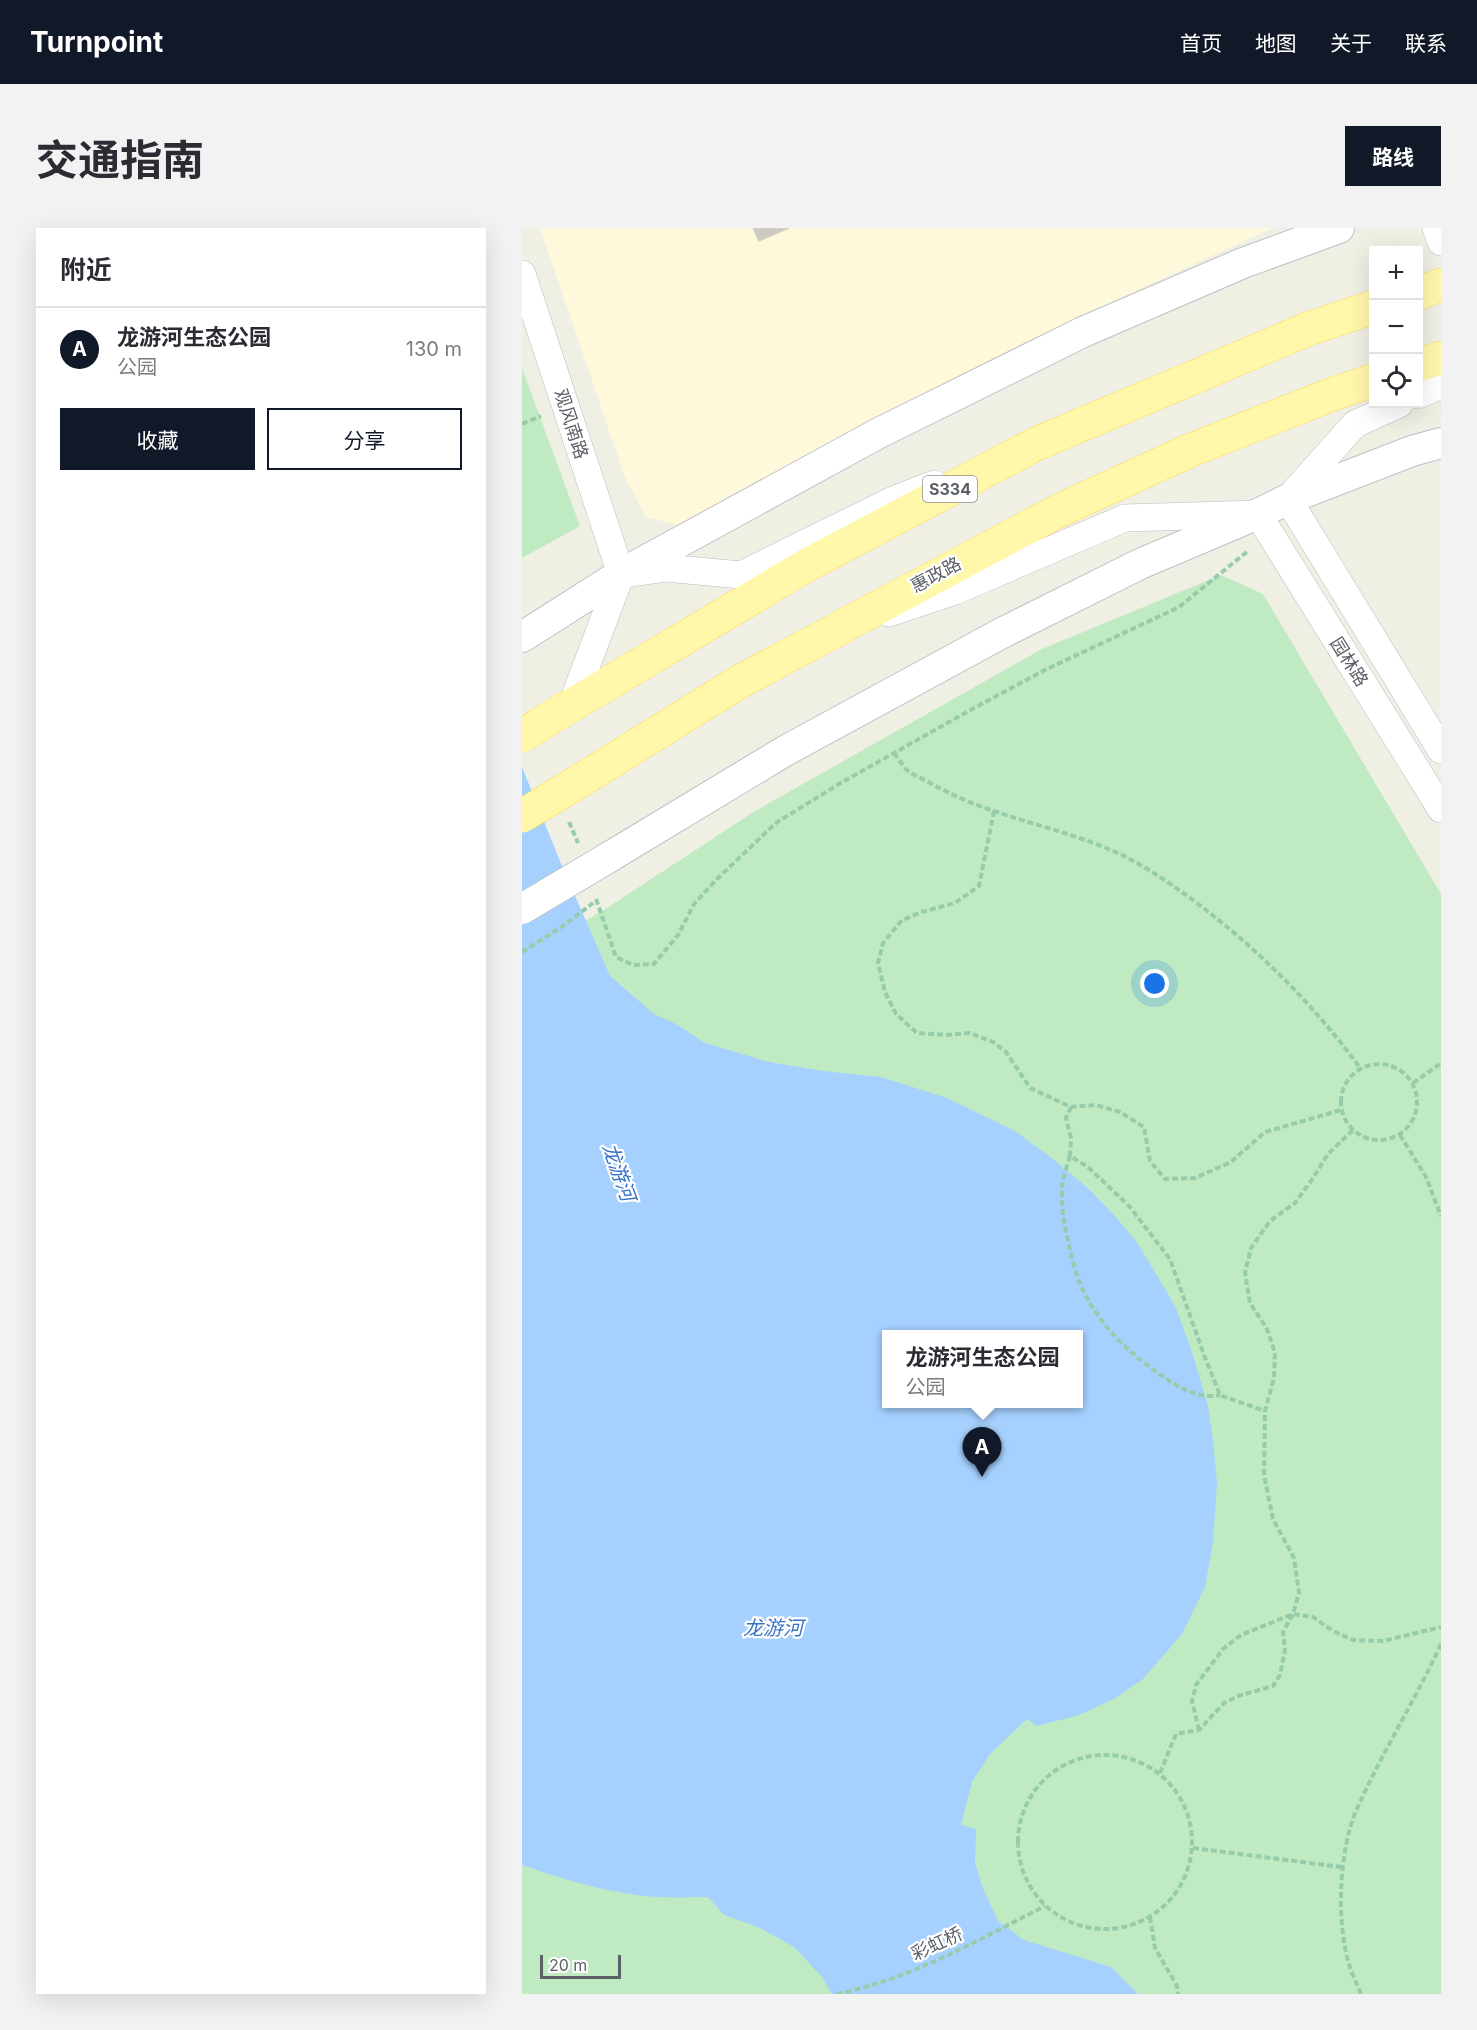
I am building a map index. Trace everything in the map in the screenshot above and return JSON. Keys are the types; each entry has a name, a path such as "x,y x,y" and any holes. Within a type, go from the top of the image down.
{"main road":[{"path":"523,637 621,574 877,434 1083,332 1244,263 1339,228"},
{"path":"1423,291 1441,285"},
{"name":"S334","path":"522,736 807,565 1036,444 1308,329 1369,309"},
{"path":"1423,364 1441,358"},
{"name":"惠政路","path":"522,816 739,682 1068,506 1191,450 1369,382"},
{"path":"522,909 785,751 1000,634 1140,564 1264,524 1288,499 1412,451 1441,443"}],"street":[{"path":"1436,228 1441,242"},
{"name":"观风南路","path":"522,274 621,574"},
{"path":"1423,393 1441,385"},
{"path":"1288,499 1355,424 1390,408"},
{"path":"561,711 621,574 666,568 741,575 891,501 1036,444"},
{"name":"园林路","path":"1288,499 1441,750"},
{"path":"822,636 955,591 1125,518 1264,524"},
{"name":"园林路","path":"1264,524 1441,809"}],"path":[{"path":"593,889 616,957 633,965 654,964 678,935 694,904 776,823 839,784 1045,670 1179,607 1264,524"},
{"path":"894,753 906,769 958,799 1078,837 1121,855 1162,878 1206,910 1261,956 1328,1026 1360,1068"},
{"path":"994,811 980,886 955,903 902,920 883,943 878,963 885,992 896,1014 917,1033 948,1035 970,1033 993,1042 1005,1052 1030,1088 1071,1107 1096,1105 1120,1112 1144,1126 1150,1161 1165,1179 1196,1178 1231,1162 1265,1132 1341,1110"},
{"path":"568,821 578,843"},
{"path":"522,952 563,926 597,899"},
{"path":"1413,1083 1441,1063"},
{"path":"1371,1064 1395,1067 1413,1083 1418,1106 1415,1117 1400,1135 1389,1140 1363,1137 1345,1121 1340,1098 1350,1076 1360,1068 1371,1064"},
{"path":"1071,1107 1066,1118 1071,1138 1070,1156 1062,1185 1062,1216 1079,1282 1093,1308 1106,1326 1124,1344 1176,1386 1208,1397 1220,1395 1265,1411"},
{"path":"1160,1773 1176,1734 1199,1731 1224,1703 1238,1696 1272,1686 1280,1675 1285,1650 1283,1632 1293,1614 1299,1593 1294,1558 1273,1519 1264,1475 1265,1411 1274,1378 1275,1353 1267,1329 1250,1303 1245,1273 1251,1248 1270,1221 1295,1203 1328,1154 1353,1130"},
{"path":"1400,1135 1426,1177 1441,1216"},
{"path":"1070,1156 1088,1167 1129,1206 1170,1260 1220,1395"},
{"path":"1199,1731 1192,1701 1196,1685 1223,1649 1241,1635 1293,1614 1313,1617 1333,1631 1353,1640 1383,1641 1441,1627"},
{"path":"1361,1994 1348,1964 1344,1934 1342,1867 1355,1813 1441,1644"},
{"path":"1106,1754 1136,1759 1160,1773 1179,1794 1191,1820 1193,1848 1186,1876 1172,1900 1150,1917 1124,1928 1095,1929 1068,1922 1044,1906 1026,1882 1017,1853 1019,1823 1030,1796 1050,1773 1077,1759 1106,1754"},
{"path":"1193,1848 1342,1867"},
{"name":"彩虹桥","path":"837,1994 896,1977 960,1949 1044,1906"},
{"path":"1150,1917 1155,1948 1177,1986 1178,1994"}],"shaded area":[{"path":"540,228 1272,228 1023,343 677,525 646,517 625,477"}],"green space":[{"path":"522,368 580,526 522,558"},
{"path":"1221,575 1263,594 1441,894 1441,1994 522,1994 522,959 610,906 755,811 1042,649"}],"water":[{"name":"龙游河","path":"522,767 610,976 654,1014 678,1025 705,1043 769,1062 881,1077 947,1098 1015,1131 1089,1189 1136,1241 1176,1308 1208,1406 1217,1483 1213,1542 1205,1587 1182,1634 1143,1679 1114,1699 1079,1715 1037,1726 1027,1719 990,1754 972,1782 961,1825 976,1829 975,1863 998,1921 1024,1940 1111,1967 1138,1994 832,1994 822,1977 794,1947 758,1927 724,1915 708,1897 657,1897 605,1890 522,1865"}],"building":[{"path":"753,228 789,228 759,241"},
{"path":"753,228 789,228 759,241"}],"place":[{"name":"龙游河生态公园","path":"982,1477"}]}
